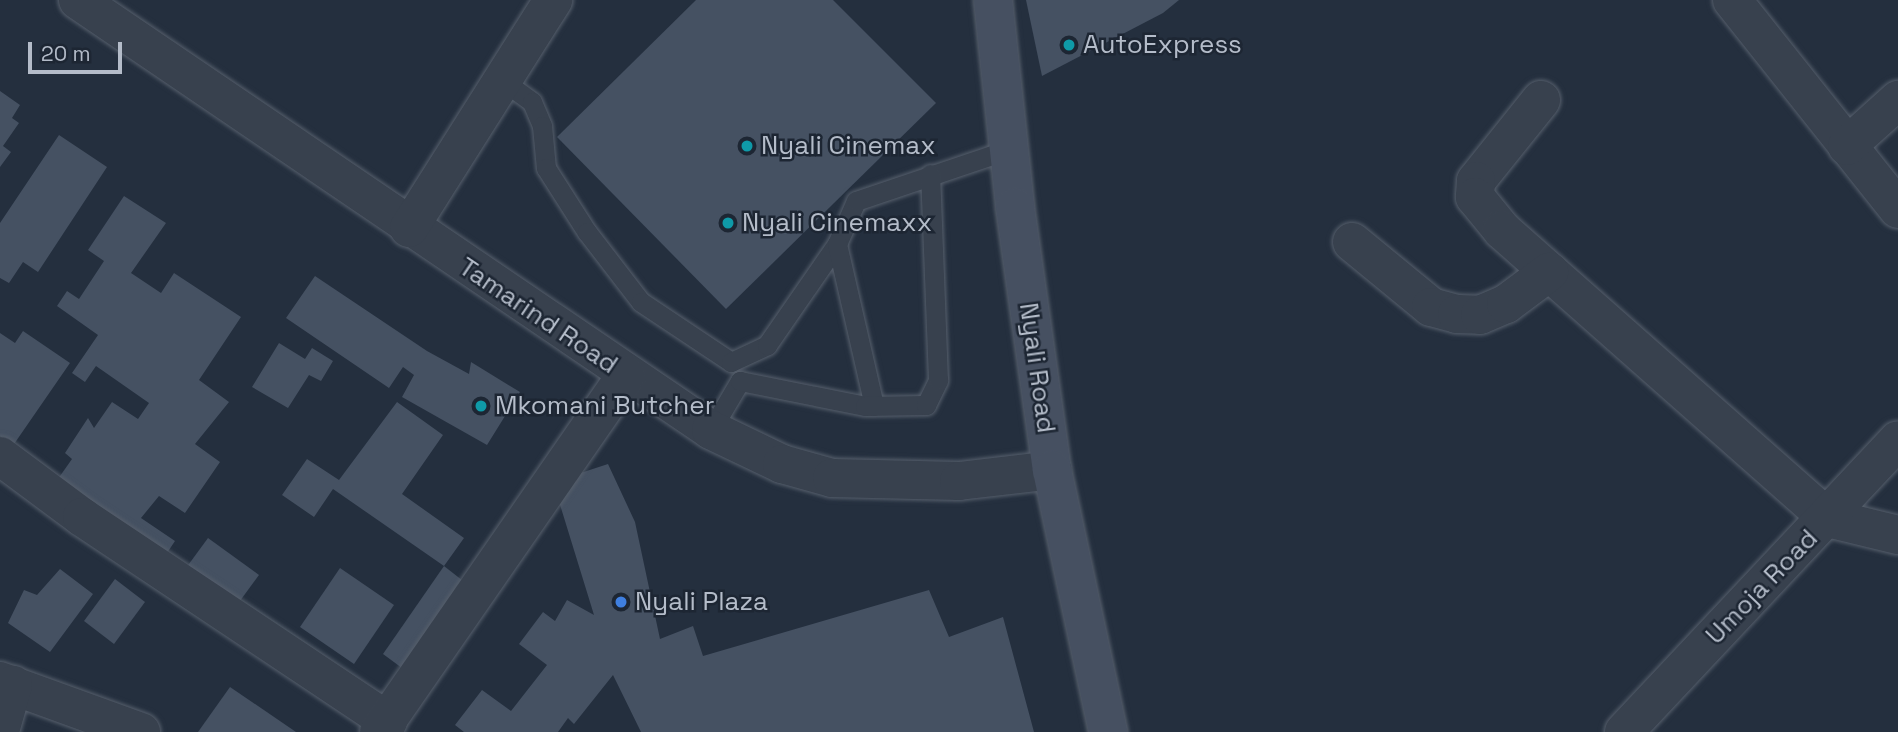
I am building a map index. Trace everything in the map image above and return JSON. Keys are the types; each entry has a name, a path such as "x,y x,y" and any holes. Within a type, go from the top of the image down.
{"main road":[{"name":"Nyali Road","path":"993,0 1052,470 1108,732"}],"street":[{"name":"Tamarind Road","path":"78,0 409,228 711,430 782,464 832,478 959,481 1052,470"},
{"path":"409,228 553,0"},
{"path":"1732,0 1898,209"},
{"path":"1541,100 1476,181 1475,197 1503,230 1549,272 1828,518 1898,535"},
{"path":"1847,146 1898,100"},
{"path":"1352,242 1431,307 1457,314 1480,315 1506,304 1549,272"},
{"path":"2,461 383,727 626,375"},
{"name":"Umoja Road","path":"1624,732 1828,518 1898,440"},
{"path":"0,731 7,683 141,732"}],"lane":[{"path":"502,80 532,102 542,126 547,168 587,232 641,302 732,362 740,382"},
{"path":"732,362 767,345 837,244 856,201 1010,149"},
{"path":"740,382 874,406 926,405 938,380 930,174"},
{"path":"837,244 874,406"},
{"path":"711,430 740,382"}],"building":[{"name":"Nyali Cinemaxx","path":"696,0 833,0 936,103 726,309 557,137"},
{"name":"AutoExpress","path":"1026,0 1179,0 1163,13 1042,76"},
{"path":"0,91 20,105 12,118 19,123 3,146 11,152 0,167"},
{"path":"59,135 107,167 38,272 23,262 9,283 0,278 0,223"},
{"path":"124,196 166,223 131,273 161,293 174,273 241,317 199,380 229,402 195,444 220,462 185,513 159,496 141,518 175,541 163,559 53,486 72,459 65,453 88,418 94,428 112,402 138,419 149,403 96,366 85,382 72,373 98,335 57,306 67,291 79,299 104,261 88,250"},
{"path":"315,276 427,351 469,374 471,362 520,392 487,445 402,397 414,375 403,367 389,388 286,318"},
{"path":"23,331 70,363 12,447 0,439 0,333 15,343"},
{"path":"279,343 305,359 312,348 333,361 321,381 309,375 288,408 252,387"},
{"path":"397,402 443,435 402,494 464,538 444,566 333,489 314,517 282,495 307,459 339,480"},
{"name":"Nyali Plaza","path":"608,464 635,522 660,639 693,626 703,656 929,590 949,637 1003,617 1034,732 641,732 613,675 574,724 568,718 558,732 464,732 455,725 482,690 511,711 547,665 519,644 543,612 555,621 567,600 594,615 553,482"},
{"path":"208,538 259,575 237,605 186,568"},
{"path":"444,566 467,584 406,671 383,654"},
{"path":"340,568 394,605 354,664 300,627"},
{"path":"60,569 93,594 50,652 8,623 24,590 37,595"},
{"path":"115,579 145,602 114,644 84,621"},
{"path":"230,687 296,732 198,732"}],"place":[{"name":"AutoExpress","path":"1069,45"},
{"name":"Nyali Cinemax","path":"747,146"},
{"name":"Nyali Cinemaxx","path":"728,223"},
{"name":"Mkomani Butcher","path":"481,406"},
{"name":"Nyali Plaza","path":"621,602"}]}
